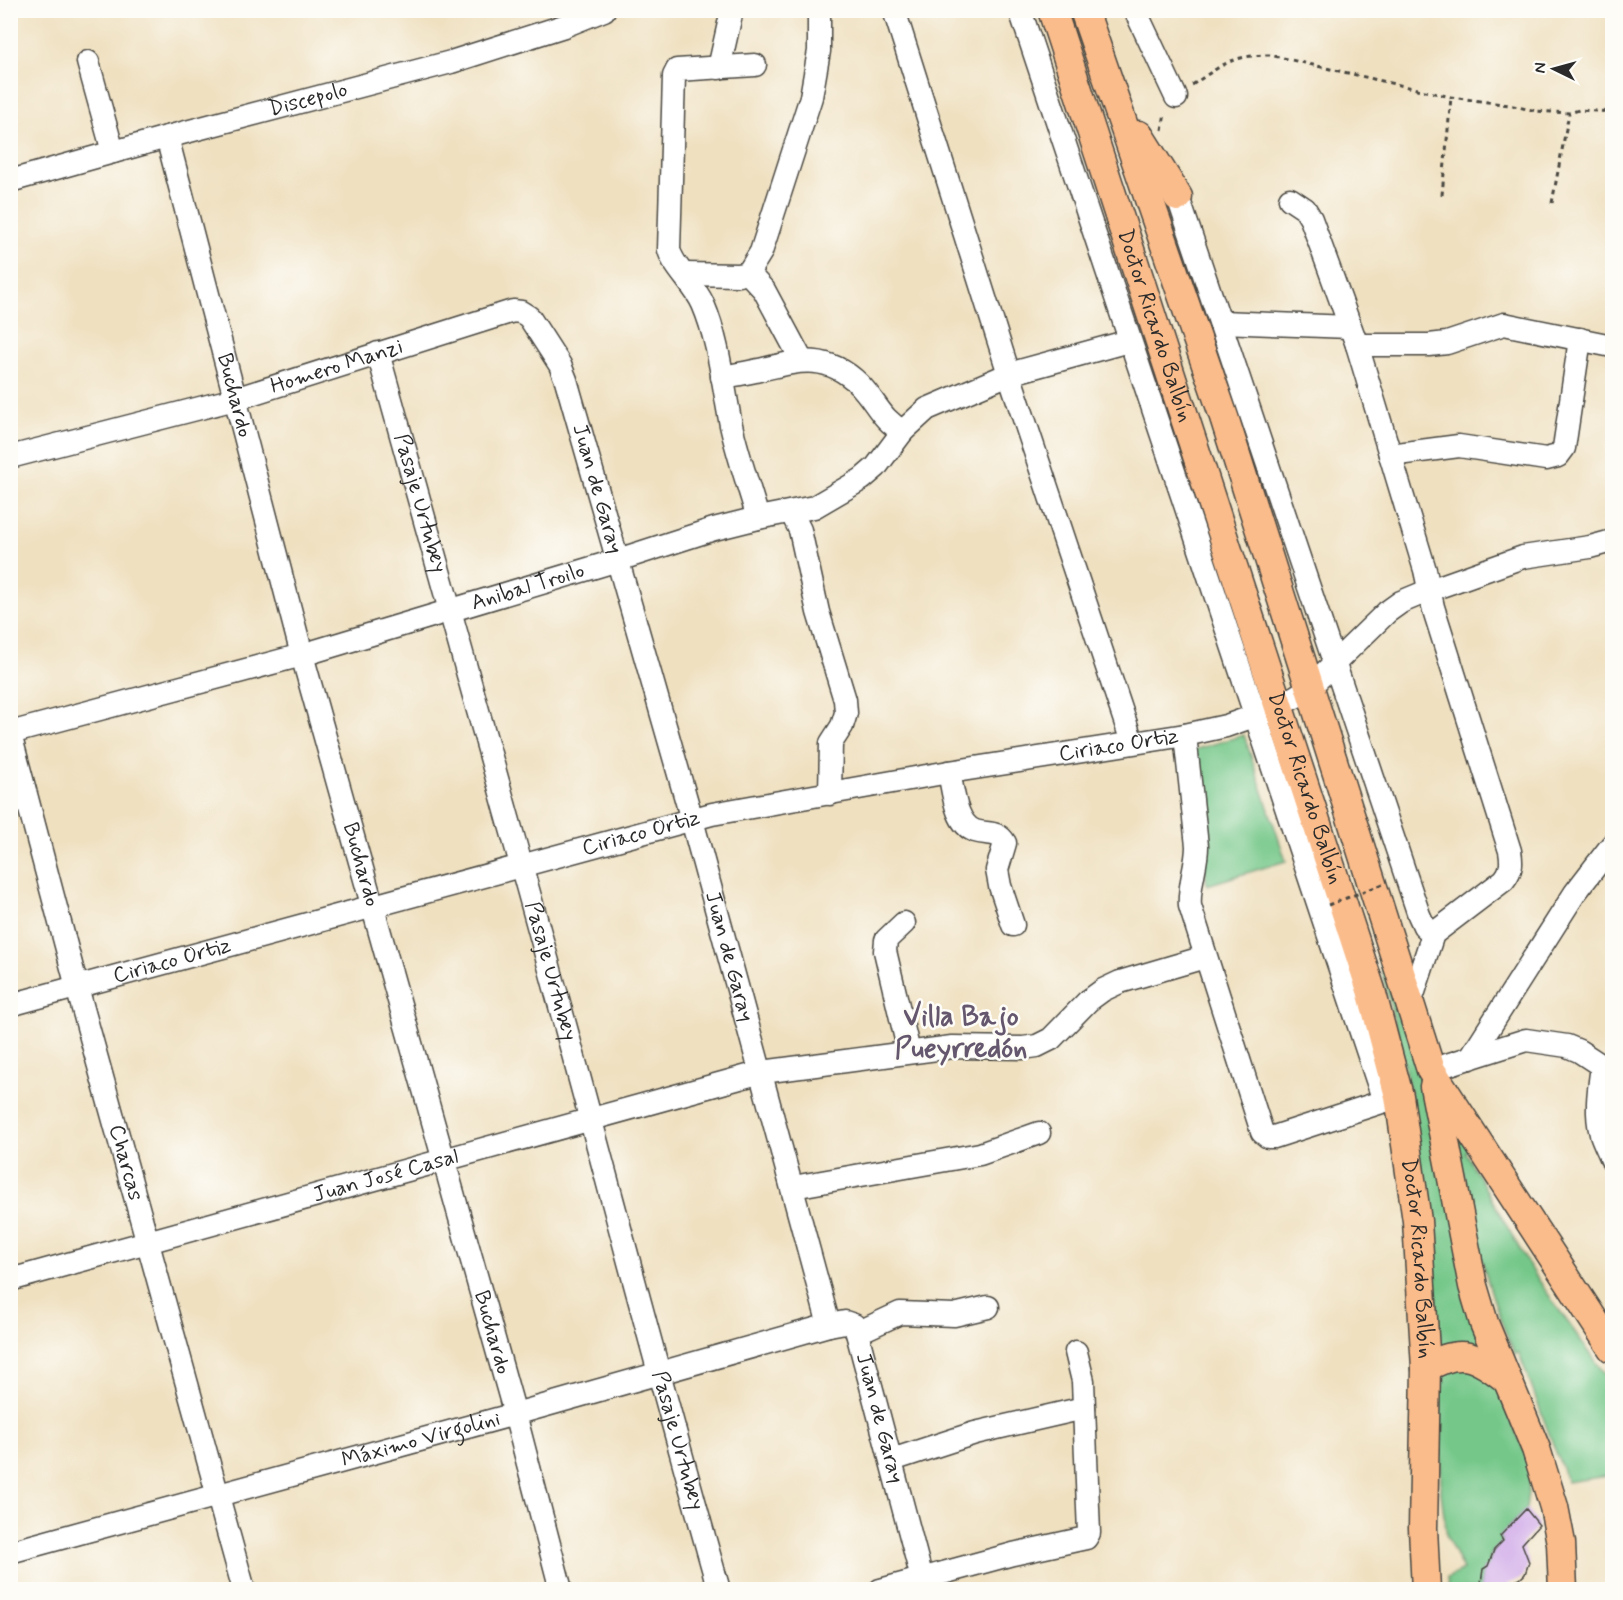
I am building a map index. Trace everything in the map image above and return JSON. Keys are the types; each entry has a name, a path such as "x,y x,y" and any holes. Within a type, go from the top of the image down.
{"main road":[{"name":"Doctor Ricardo Balbín","path":"1052,10 1268,709 1371,990 1417,1221 1426,1368 1423,1528 1426,1590"},
{"name":"Doctor Ricardo Balbín","path":"1084,10 1224,417 1431,1070 1612,1348"},
{"path":"1113,95 1178,197"},
{"path":"1431,1070 1473,1286 1484,1323 1536,1449 1554,1507 1561,1543 1563,1590"},
{"path":"1426,1368 1447,1356 1456,1355 1483,1362 1506,1379"}],"street":[{"name":"Discepolo","path":"10,181 451,62 564,26 604,10"},
{"path":"718,68 732,10"},
{"path":"685,274 739,275 748,273 761,252 811,97 819,51 819,10"},
{"path":"894,10 1009,374 1132,742"},
{"path":"1020,10 1129,341 1268,709"},
{"path":"1135,10 1176,97"},
{"path":"88,62 113,152"},
{"path":"754,65 677,70 674,76 669,250 672,261 685,274 703,303 722,377 732,429 758,518"},
{"name":"Buchardo","path":"167,137 302,655 515,1414 561,1590"},
{"path":"1178,197 1419,915 1424,926 1433,934"},
{"path":"1290,200 1305,209 1311,219 1353,336 1430,590 1433,608 1510,851 1512,864 1504,880 1433,934 1410,1004"},
{"path":"748,273 764,290 802,361"},
{"name":"Homero Manzi","path":"10,457 235,399 513,311 521,312"},
{"name":"Juan de Garay","path":"521,312 528,317 560,365 566,380 692,820 830,1325 845,1322 854,1325 857,1333 923,1584"},
{"path":"1221,322 1429,345 1447,343 1504,324 1612,346"},
{"path":"1390,455 1459,446 1546,459 1558,456 1564,448 1580,339"},
{"name":"Anibal Troilo","path":"10,734 302,655 689,537 758,518 814,507 862,479 876,467 903,431 927,409 1009,374 1129,341"},
{"name":"Pasaje Urtubey","path":"378,353 522,866 657,1373 719,1590"},
{"path":"722,377 791,362 816,362 833,366 857,383 875,402 889,424 903,431"},
{"path":"790,512 800,530 812,589 845,700 846,713 842,726 831,743 830,794"},
{"name":"Ciriaco Ortiz","path":"10,1005 712,814 949,772 1185,735 1226,726 1295,697 1309,688 1395,605 1523,557 1590,547 1612,541"},
{"name":"Charcas","path":"10,734 77,987 244,1590"},
{"path":"1185,735 1197,846 1197,860 1189,893 1190,906 1262,1132 1268,1137 1274,1137 1392,1099"},
{"path":"949,772 959,812 966,825 975,831 992,833 1001,837 1005,843 997,870 1013,925"},
{"path":"1470,1058 1575,893 1612,845"},
{"path":"904,923 886,940 885,951 909,1052"},
{"name":"Juan José Casal","path":"10,1280 762,1072 952,1047 1023,1048 1037,1046 1051,1039 1088,1001 1103,990 1120,982 1205,957"},
{"path":"1431,1070 1526,1040 1567,1046 1607,1065 1598,1091 1599,1120 1601,1134 1612,1161"},
{"path":"793,1187 980,1154 1039,1133"},
{"path":"857,1333 900,1313 954,1316 988,1307"},
{"name":"Máximo Virgolini","path":"10,1552 830,1325"},
{"path":"880,1590 923,1584 1086,1538 1089,1533 1083,1381 1076,1352"},
{"path":"892,1460 975,1433 1084,1408"}],"path":[{"path":"1162,135 1165,113 1170,102 1176,97 1227,61 1243,56 1259,55 1451,97 1536,111 1612,112"},
{"path":"1442,195 1451,97"},
{"path":"1552,202 1569,113"},
{"path":"1328,905 1386,883"}],"green space":[{"path":"1244,735 1286,861 1207,885 1190,751"},
{"path":"1374,940 1414,1026 1485,1354 1441,1352 1435,1279 1411,1099"},
{"path":"1450,1105 1474,1146 1465,1152 1529,1265 1612,1384 1612,1480 1607,1476 1567,1482 1519,1353 1515,1354 1492,1294 1468,1200"},
{"path":"1440,1368 1489,1368 1531,1467 1526,1509 1500,1536 1503,1543 1492,1552 1490,1566 1483,1569 1480,1589 1448,1589 1447,1578 1463,1570 1447,1537 1441,1493"}],"building":[{"path":"1526,1509 1539,1525 1522,1544 1529,1562 1525,1574 1508,1584 1507,1590 1480,1590 1483,1569 1488,1566 1494,1550 1503,1541 1500,1536"}],"district":[{"name":"Villa Bajo Pueyrredón","path":"961,1033"}]}
